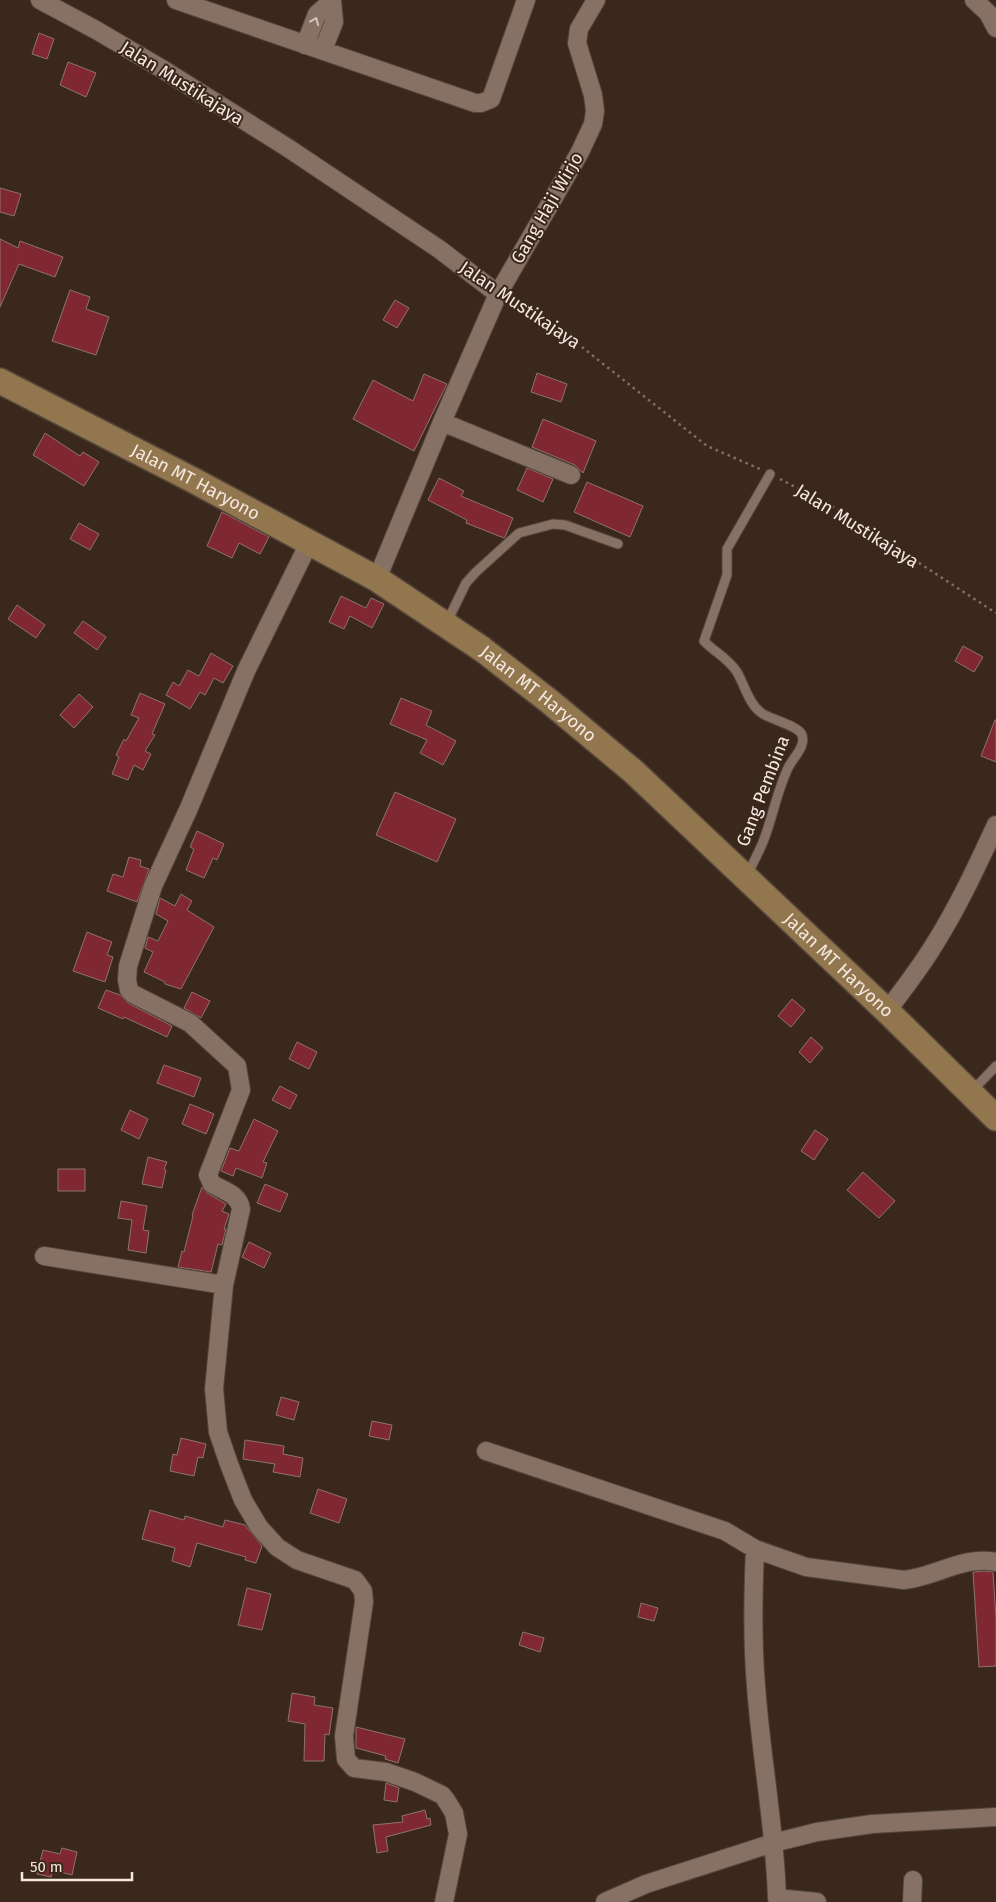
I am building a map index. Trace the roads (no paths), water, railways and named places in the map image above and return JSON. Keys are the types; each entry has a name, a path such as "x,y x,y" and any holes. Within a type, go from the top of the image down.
{"main road":[{"name":"Jalan MT Haryono","path":"0,381 190,479 377,579 482,648 587,732 671,806 887,1011 996,1118"}],"street":[{"name":"Jalan Mustikajaya","path":"40,0 156,65 295,153 439,248 498,294"},
{"path":"176,0 481,104 491,99 526,0"},
{"name":"Gang Haji Wirjo","path":"377,579 442,422 498,294 580,152 594,124 593,95 577,43 579,29 596,0"},
{"path":"974,0 988,13 996,28"},
{"path":"305,45 317,14 332,1"},
{"path":"323,50 334,22 332,1"},
{"path":"442,422 571,475"},
{"path":"309,543 246,671 189,808 153,886 128,966 127,980 129,990 133,994 190,1023 237,1066 241,1090 208,1174 212,1184 240,1201 241,1209 224,1284 214,1389 218,1432 228,1464 243,1500 259,1527 277,1548 297,1560 355,1580 360,1584 364,1602 346,1712 344,1736 346,1759 354,1768 386,1772 415,1782 442,1795 446,1800 454,1813 458,1834 444,1902"},
{"path":"887,1011 936,943 996,825"},
{"path":"44,1256 224,1284"},
{"path":"486,1450 725,1531 755,1548 806,1567 904,1580 918,1579 973,1560 996,1562"},
{"path":"755,1548 753,1600 756,1684 776,1862 778,1898 817,1902"},
{"path":"605,1902 646,1884 773,1843 817,1832 872,1824 996,1817"},
{"path":"912,1902 913,1880"}],"lane":[{"name":"Gang Pembina","path":"746,878 763,842 789,767 801,746 803,738 796,727 782,724 762,713 752,702 737,672 729,662 704,642 727,575 727,549 770,474"},
{"path":"446,624 466,583 519,533 552,524 565,525 618,544"},
{"path":"970,1093 996,1066"}]}
